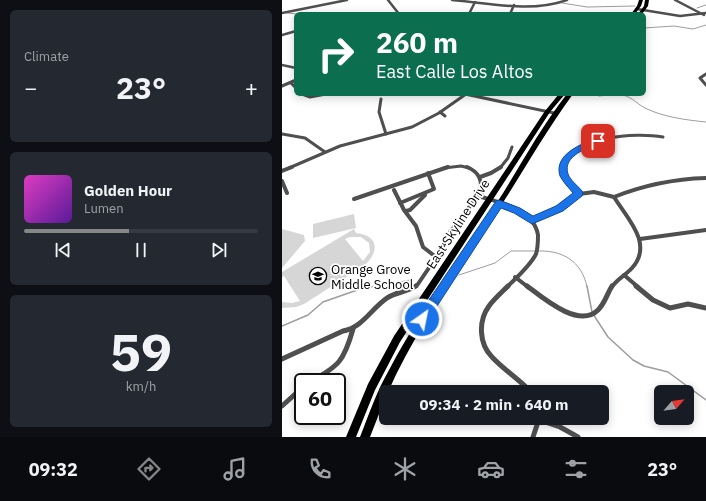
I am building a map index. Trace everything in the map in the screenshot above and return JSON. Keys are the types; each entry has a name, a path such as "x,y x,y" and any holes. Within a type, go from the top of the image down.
{"main road":[{"path":"635,12 641,0"},
{"path":"642,12 647,0"},
{"name":"East Skyline Drive","path":"366,437 392,371 410,338 499,203 561,96"},
{"name":"East Skyline Drive","path":"351,437 371,387 397,339 482,197 551,112 568,96"}],"street":[{"path":"282,13 345,0"},
{"path":"388,0 397,12"},
{"path":"452,0 539,6 567,0"},
{"path":"675,0 705,14"},
{"path":"678,0 684,4"},
{"path":"470,12 475,2"},
{"path":"511,12 514,5"},
{"path":"637,9 642,12"},
{"path":"646,13 675,17 693,17 705,14"},
{"path":"282,34 294,31"},
{"path":"282,65 294,68"},
{"path":"706,74 700,78 706,85"},
{"path":"282,86 294,81"},
{"path":"291,83 294,86"},
{"path":"282,171 325,152 412,127 440,112 462,96"},
{"path":"475,96 551,112"},
{"path":"381,99 380,112 386,134"},
{"path":"440,112 445,116"},
{"path":"282,134 305,138 325,152"},
{"path":"579,194 565,176 563,170 569,155 576,150 598,141 653,134 663,137"},
{"path":"480,177 493,174 501,168 511,153 512,147"},
{"path":"326,373 335,368 344,357 353,330 382,301 392,295 414,288 423,278 450,232 482,197 482,182 474,170 460,166 448,167 354,199"},
{"path":"400,203 434,189 428,173"},
{"path":"532,220 560,208 579,194 594,192 614,197 659,181 677,178 706,178"},
{"path":"282,181 287,193"},
{"path":"394,190 400,203 416,226 423,247 436,257"},
{"path":"406,211 425,196 425,194"},
{"path":"482,197 517,210 532,220 537,231 537,248 535,254 488,307 483,318 480,340 485,350 493,360 525,385"},
{"path":"515,277 558,308 574,316 585,317 598,310 604,304 615,283 634,266 640,245 640,239 614,197"},
{"path":"640,239 706,230"},
{"path":"624,275 653,300 670,308 681,303 698,304 706,308"},
{"path":"282,358 343,331 353,330"},
{"path":"282,406 294,395"},
{"path":"533,437 537,425"},
{"path":"555,425 578,437"}],"shaded area":[{"path":"354,214 356,228 313,238 313,224"},
{"path":"282,229 304,235 305,241 282,268"},
{"path":"354,229 356,233 369,237 374,244 375,249 373,254 365,265 304,304 296,307 282,308 282,302 292,303 300,301 284,276 282,277 282,272","holes":["350,237 361,237 369,243 370,252 363,261 345,239"]}],"waterway":[{"path":"562,3 587,7 635,6"},
{"path":"697,8 706,5"},
{"path":"287,13 294,14"},
{"path":"646,28 674,26 693,29 706,25"},
{"path":"627,96 645,108 659,114 706,122"},
{"path":"459,275 495,263 511,251 535,251"},
{"path":"538,251 547,251 563,255 570,259 581,270 587,287"},
{"path":"375,286 410,280"},
{"path":"282,326 308,315 323,302 363,288 375,286"},
{"path":"587,286 592,312"},
{"path":"593,314 608,337 633,360 644,366 668,372 706,400"}],"place":[{"name":"Orange Grove Middle School","path":"318,276"}],"route":[{"path":"422,319 499,203 517,210 532,220 560,208 579,194 565,176 563,170 565,162 569,155 576,150 598,141"}]}
